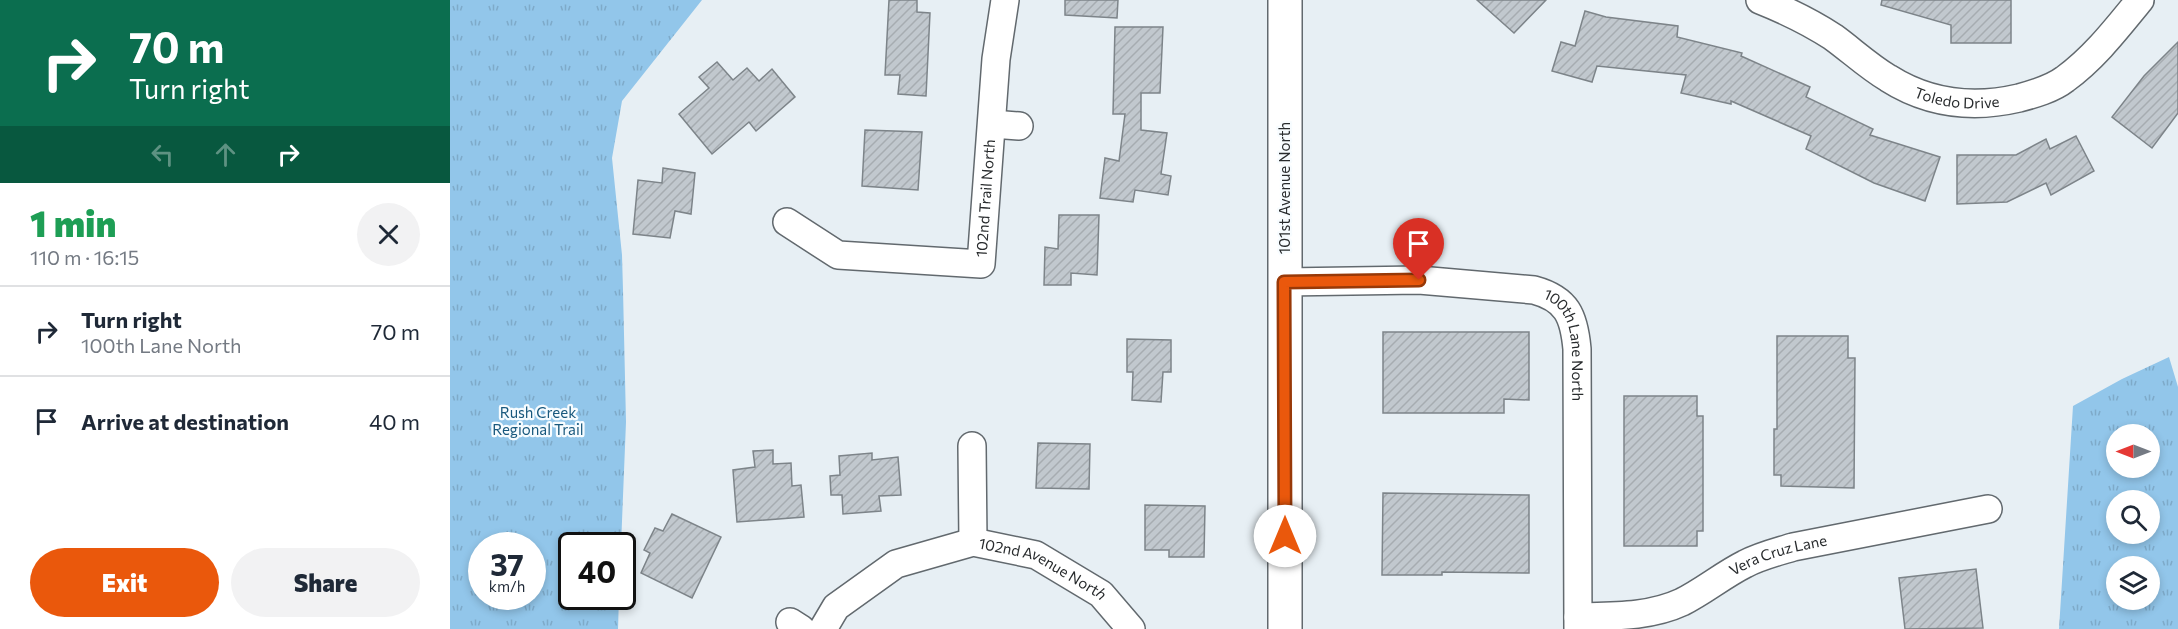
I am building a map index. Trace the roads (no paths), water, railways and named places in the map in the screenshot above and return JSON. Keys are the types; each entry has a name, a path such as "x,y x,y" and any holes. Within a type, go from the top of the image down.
{"street":[{"name":"102nd Trail North","path":"786,222 838,255 981,264 996,59 1005,0"},
{"name":"101st Avenue North","path":"1285,0 1285,629"},
{"name":"Toledo Drive","path":"1760,0 1832,36 1887,78 1914,92 1969,105 1996,103 2026,96 2063,81 2096,52 2140,0"},
{"path":"992,124 1019,126"},
{"name":"100th Lane North","path":"1284,282 1419,280 1534,290 1549,294 1562,302 1571,316 1577,349 1578,623"},
{"path":"972,446 973,542"},
{"name":"Vera Cruz Lane","path":"1578,623 1656,611 1682,602 1746,563 1776,552 1882,528 1988,508"},
{"name":"102nd Avenue North","path":"823,629 836,607 896,564 973,542 1036,555 1101,594 1131,629"}],"park label":[{"name":"Rush Creek Regional Trail","path":"538,422"}]}
